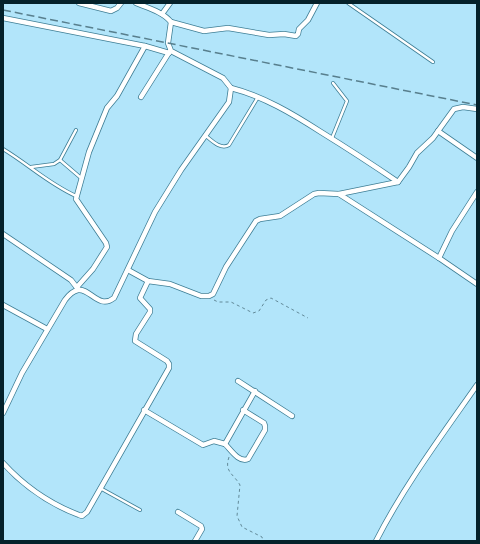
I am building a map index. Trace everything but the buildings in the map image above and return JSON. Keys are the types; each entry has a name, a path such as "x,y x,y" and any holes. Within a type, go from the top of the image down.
{"street":[{"path":"79,3 111,10 117,8 121,3"},
{"path":"136,3 162,14 171,22 204,31 228,28 269,35 284,34 296,36 299,29 308,20 317,3"},
{"path":"162,14 170,3"},
{"path":"3,18 170,52 223,78 231,88 258,97 302,120 398,182"},
{"path":"141,97 170,52 168,43 171,22"},
{"path":"3,413 22,373 65,300 69,295 78,289 107,247 106,243 77,202 76,196 89,152 107,108 117,96 145,46"},
{"path":"3,234 71,280 78,289 104,302 110,301 114,298 155,212 181,170 229,102 231,88"},
{"path":"128,270 148,281 170,284 202,296 209,296 212,294 226,267 256,221 280,216 314,194 339,194 398,182 418,153 438,131 454,109 462,107 477,110"},
{"path":"438,131 477,158"},
{"path":"440,258 452,231 477,192"},
{"path":"339,194 440,258 477,284"},
{"path":"3,463 21,480 56,506 82,516 87,512 169,368 169,364 164,359 136,341 136,334 150,312 150,309 140,298 148,281"},
{"path":"3,305 47,330"},
{"path":"238,381 292,416"},
{"path":"376,541 385,523 424,461 477,385"},
{"path":"225,444 255,391"},
{"path":"144,410 203,445 214,441 225,444 240,460 246,460 248,459 266,426 264,423 244,410"},
{"path":"178,512 201,526 202,529 195,541"}],"lane":[{"path":"348,3 433,62"},
{"path":"332,139 348,101 333,83"},
{"path":"206,136 222,147 229,145 258,97"},
{"path":"31,167 54,164 60,160 76,130"},
{"path":"3,149 31,167 58,188 76,196"},
{"path":"60,160 81,178"},
{"path":"100,488 140,510"}],"path":[{"path":"209,296 218,302 231,302 253,313 258,311 266,300 271,298 308,318"},
{"path":"230,450 226,466 240,485 237,516 242,527 262,537 263,541"}],"railway":[{"path":"3,10 477,105"}]}
